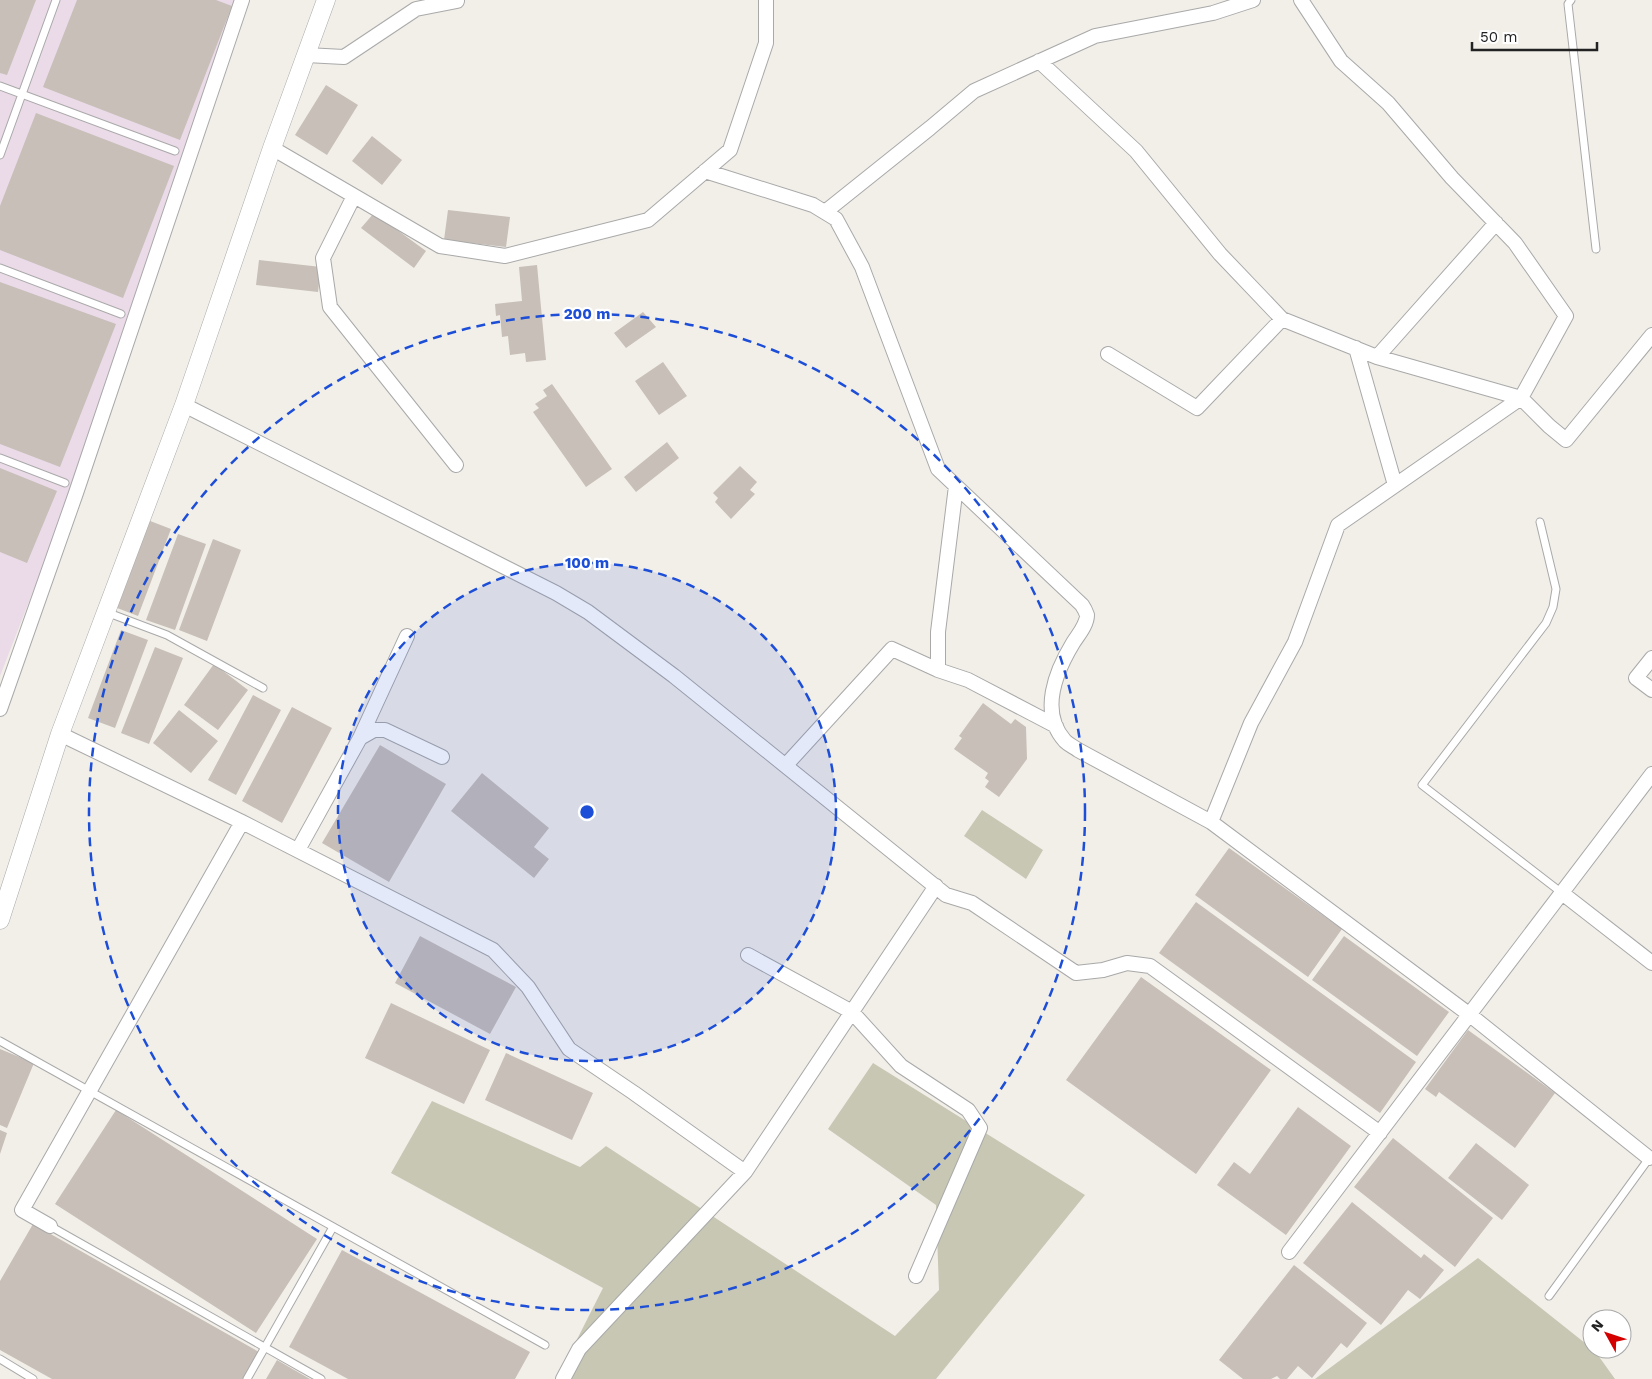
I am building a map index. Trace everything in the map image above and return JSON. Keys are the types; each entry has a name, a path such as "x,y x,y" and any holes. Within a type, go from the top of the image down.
{"street":[{"path":"0,709 82,475 242,0"},
{"path":"0,920 60,734 184,405 272,148 326,0"},
{"path":"306,56 344,57 416,9 458,0"},
{"path":"272,148 440,246 505,256 648,220 730,150 766,43 766,0"},
{"path":"825,212 974,91 1095,36 1213,14 1253,0"},
{"path":"1211,822 1251,723 1295,642 1338,525 1521,398 1566,316 1515,244 1452,178 1388,103 1341,61 1300,0"},
{"path":"1038,61 1136,151 1220,254 1282,319 1377,357 1521,398 1566,440 1652,335"},
{"path":"705,171 813,205 836,220 862,267 938,469 1082,604 1087,614 1085,623 1056,676 1051,701 1056,726 1066,741 1078,750 1211,822 1470,1015 1650,1156"},
{"path":"354,196 323,258 330,307 456,465"},
{"path":"1377,357 1496,223"},
{"path":"1108,354 1196,408 1282,319"},
{"path":"1356,348 1395,485"},
{"path":"184,405 556,593 588,612 674,676 946,895 972,903 1076,973 1103,970 1127,963 1150,966 1380,1133"},
{"path":"938,670 938,632 956,486"},
{"path":"298,850 360,738 406,636"},
{"path":"786,765 892,649 938,670 968,680 1056,726"},
{"path":"1652,658 1636,678 1652,690"},
{"path":"360,738 374,730 385,730 442,757"},
{"path":"60,734 242,822 494,950 528,987 569,1049 746,1172"},
{"path":"1289,1252 1652,774"},
{"path":"50,1226 22,1210 242,822"},
{"path":"563,1379 579,1349 746,1172 936,886"},
{"path":"1562,893 1652,963"},
{"path":"748,955 852,1012 901,1066 968,1110 980,1128 916,1276"}],"lane":[{"path":"0,155 56,0"},
{"path":"1571,0 1568,4 1596,249"},
{"path":"0,86 175,151"},
{"path":"0,268 121,314"},
{"path":"0,458 65,483"},
{"path":"1540,522 1556,589 1553,608 1546,623 1422,785 1562,893"},
{"path":"106,612 167,635 263,688"},
{"path":"0,1041 545,1345"},
{"path":"1548,1296 1650,1156"},
{"path":"50,1226 321,1379"},
{"path":"247,1379 333,1227"},
{"path":"0,1359 33,1379"}],"shaded area":[{"path":"0,0 250,0 74,486 0,676"},
{"path":"982,810 1043,850 1026,879 964,836"},
{"path":"873,1063 1085,1195 936,1379 557,1379 603,1288 391,1173 432,1101 580,1167 606,1146 895,1336 939,1290 936,1205 828,1129"},
{"path":"1478,1258 1582,1341 1582,1359 1601,1359 1615,1379 1315,1379"}],"building":[{"path":"0,0 36,0 7,75 0,73"},
{"path":"77,0 216,0 232,6 180,140 43,87"},
{"path":"326,85 358,105 327,155 295,135"},
{"path":"36,113 174,166 123,298 0,250 0,206"},
{"path":"372,136 402,160 382,185 352,161"},
{"path":"448,210 510,217 506,247 444,240"},
{"path":"374,213 426,251 414,268 361,228"},
{"path":"259,260 321,267 318,292 256,285"},
{"path":"537,265 546,360 526,362 525,353 510,355 508,336 502,337 500,315 496,316 495,304 522,301 519,267"},
{"path":"0,282 116,324 60,467 0,444"},
{"path":"643,312 656,327 626,348 614,333"},
{"path":"663,362 687,396 659,415 635,381"},
{"path":"552,384 612,469 586,487 533,412 539,408 535,404 547,396 543,390"},
{"path":"667,442 679,458 636,492 624,477"},
{"path":"740,466 757,482 750,490 755,494 731,519 715,502 718,498 713,493"},
{"path":"0,468 57,491 27,563 0,552"},
{"path":"145,519 171,529 138,616 112,606"},
{"path":"178,534 206,544 175,630 146,620"},
{"path":"213,539 241,550 207,641 179,630"},
{"path":"121,630 148,640 115,728 88,718"},
{"path":"155,647 183,658 149,744 121,733"},
{"path":"214,664 248,690 218,730 184,705"},
{"path":"253,695 281,710 236,795 208,780"},
{"path":"983,703 1011,724 1015,719 1026,727 1027,759 999,797 985,787 989,781 985,778 988,773 954,749 962,738 959,736"},
{"path":"292,707 332,728 282,823 242,801"},
{"path":"179,710 218,741 191,773 153,743"},
{"path":"380,745 446,784 389,882 322,843"},
{"path":"482,773 549,828 534,847 549,859 534,878 451,811"},
{"path":"1229,848 1342,929 1308,977 1195,895"},
{"path":"1196,902 1416,1062 1380,1113 1159,953"},
{"path":"420,936 516,987 490,1034 395,983"},
{"path":"1344,936 1449,1012 1417,1056 1312,980"},
{"path":"1141,977 1271,1070 1196,1174 1066,1080"},
{"path":"391,1003 490,1050 464,1104 365,1058"},
{"path":"1468,1030 1555,1093 1515,1148 1439,1092 1436,1097 1425,1089"},
{"path":"0,1049 34,1063 7,1128 0,1125"},
{"path":"506,1053 593,1093 572,1140 485,1100"},
{"path":"1298,1107 1351,1146 1286,1235 1217,1185 1234,1162 1250,1174"},
{"path":"116,1110 317,1239 256,1333 55,1204"},
{"path":"0,1130 7,1133 0,1154"},
{"path":"1393,1138 1493,1218 1455,1267 1354,1187"},
{"path":"1476,1143 1529,1185 1502,1220 1448,1178"},
{"path":"1352,1202 1421,1258 1424,1254 1444,1270 1420,1299 1408,1290 1381,1325 1303,1263"},
{"path":"33,1224 259,1352 243,1379 52,1379 0,1350 0,1281"},
{"path":"342,1250 530,1352 515,1379 348,1379 289,1347"},
{"path":"1294,1265 1367,1323 1347,1348 1341,1343 1312,1378 1298,1366 1287,1379 1280,1379 1277,1376 1271,1379 1243,1379 1219,1360"},
{"path":"277,1360 310,1379 266,1379"}]}
